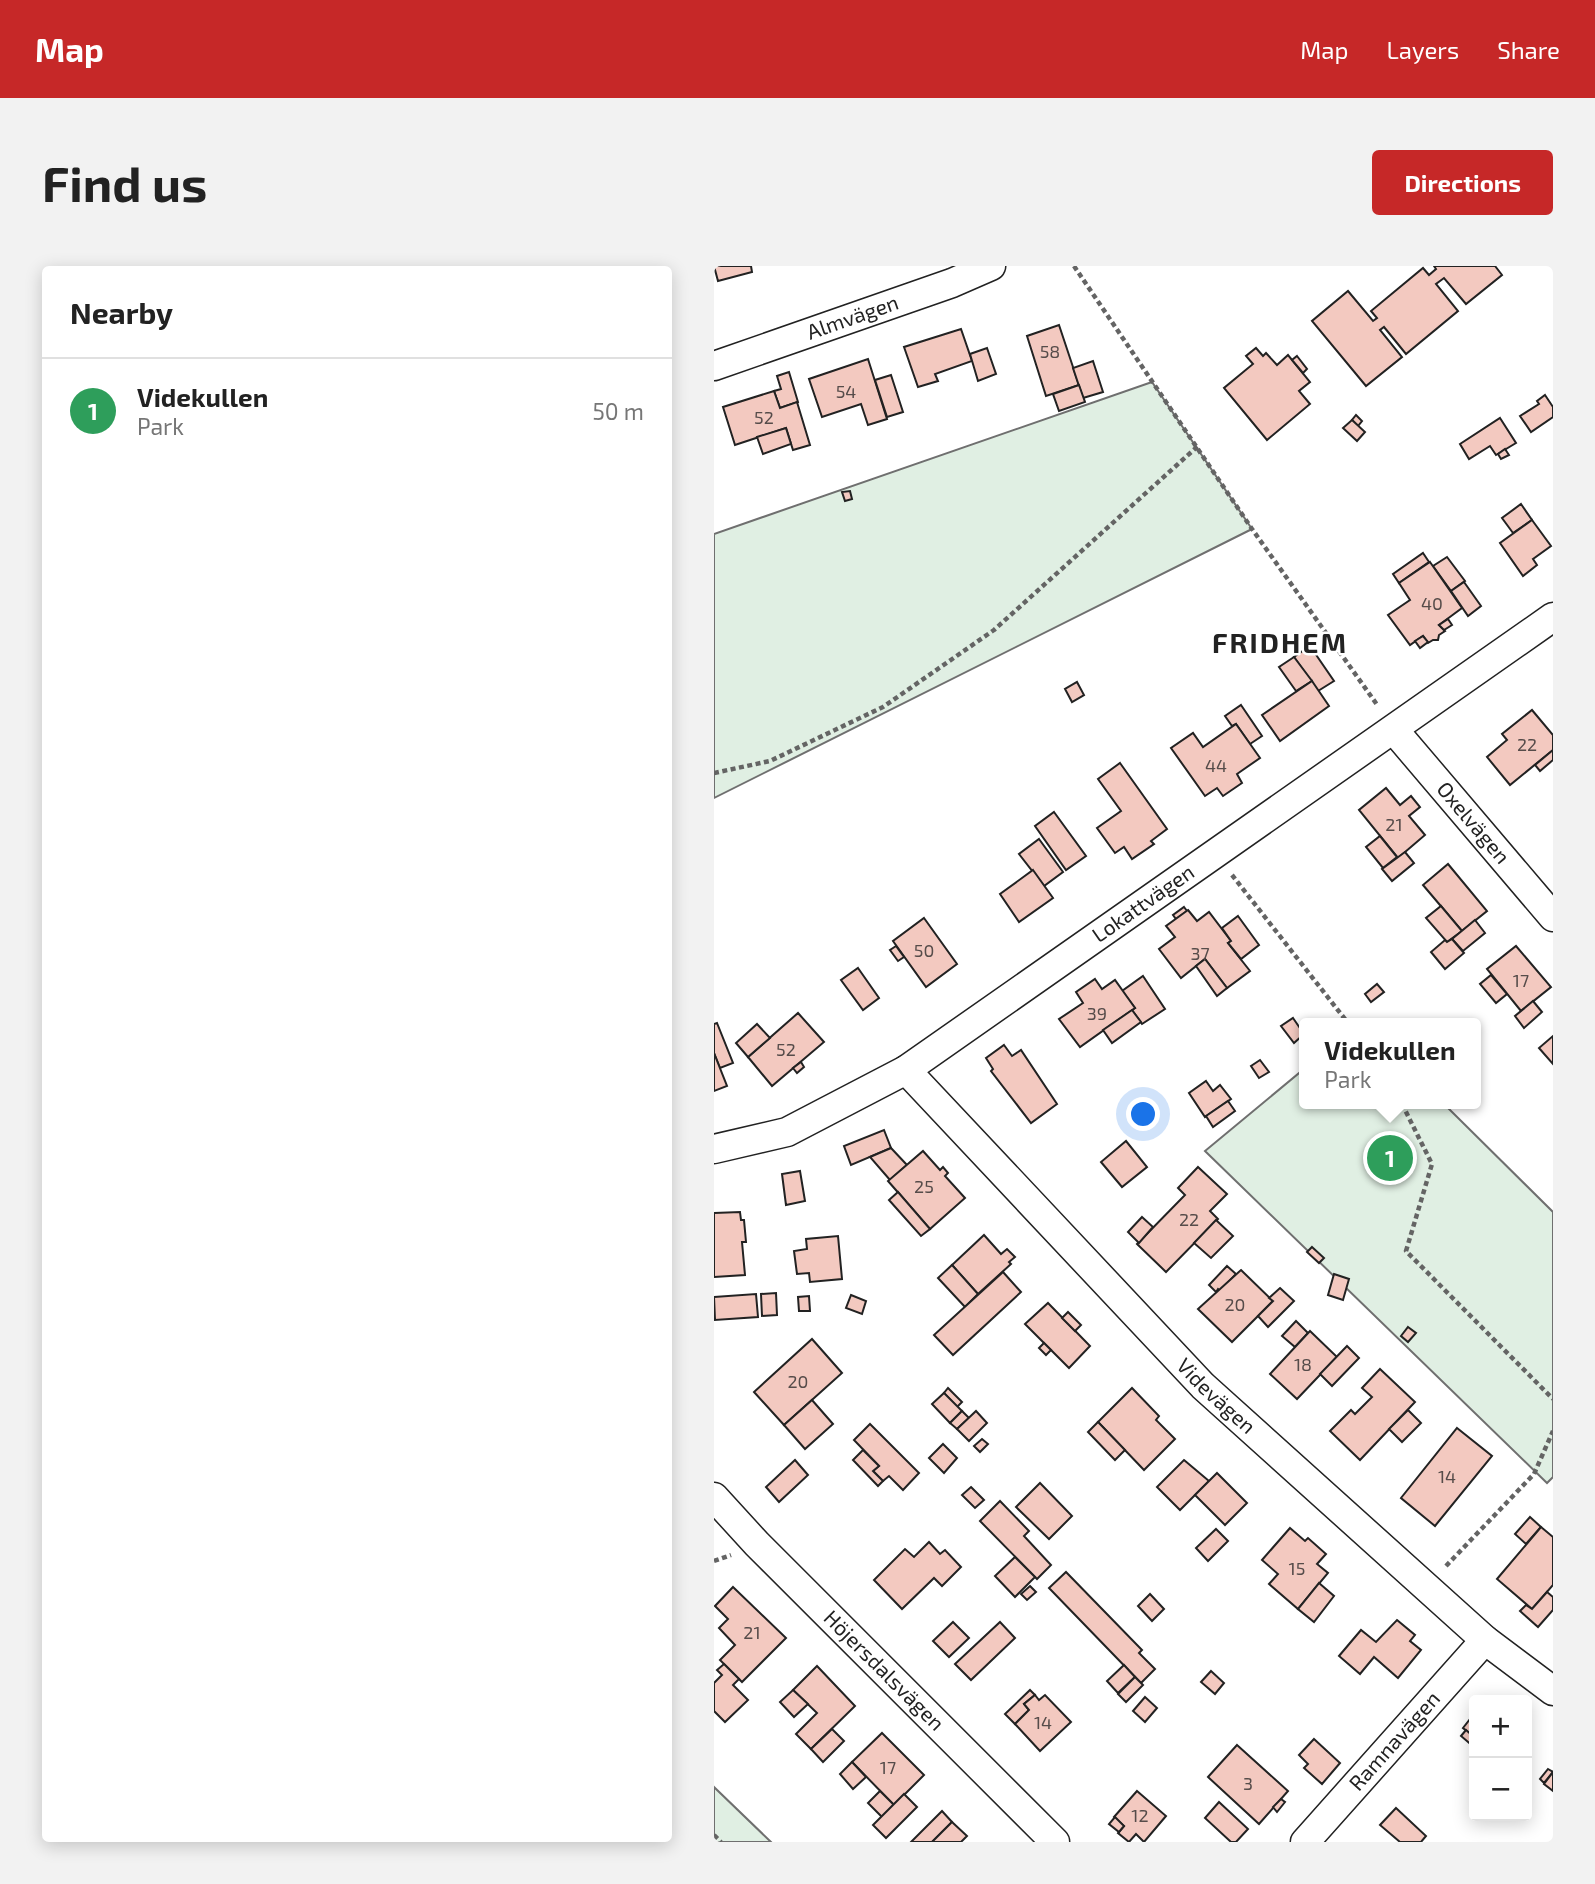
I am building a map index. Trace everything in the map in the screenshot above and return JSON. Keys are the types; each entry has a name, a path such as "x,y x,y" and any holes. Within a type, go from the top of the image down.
{"street":[{"name":"Almvägen","path":"714,366 952,283 991,266"},
{"name":"Lokattvägen","path":"714,1149 788,1132 906,1070 1553,617"},
{"name":"Oxelvägen","path":"1394,730 1553,917"},
{"name":"Videvägen","path":"906,1070 1203,1386 1485,1640 1553,1691"},
{"name":"Höjersdalsvägen","path":"714,1497 757,1544 1055,1842"},
{"name":"Ramnavägen","path":"1305,1842 1485,1640"}],"path":[{"path":"1074,266 1252,529 1394,730"},
{"path":"714,773 770,761 883,707 994,630 1198,446"},
{"path":"1216,854 1344,1018"},
{"path":"1404,1109 1432,1164 1406,1251 1553,1399"},
{"path":"1426,1587 1534,1474 1553,1431"},
{"path":"714,1835 721,1842"}],"green space":[{"path":"1152,382 1252,529 714,798 714,534"},
{"path":"1299,1073 1299,1109 1449,1109 1553,1212 1553,1477 1547,1483 1205,1151"},
{"path":"714,1787 771,1842 714,1842"}],"building":[{"path":"714,266 751,266 752,272 718,281"},
{"path":"1434,266 1495,266 1502,275 1466,304 1444,278 1436,284 1458,311 1406,354 1384,327 1380,330 1402,357 1366,386 1312,321 1348,291 1373,321 1377,318 1371,311 1423,268 1429,275 1436,269"},
{"path":"1059,325 1079,385 1046,396 1027,336"},
{"path":"961,329 972,361 935,374 938,381 918,387 904,347"},
{"path":"987,348 996,374 978,381 970,354"},
{"path":"1256,348 1263,356 1266,353 1277,365 1288,355 1310,382 1299,391 1310,404 1267,440 1224,388 1253,364 1246,356"},
{"path":"1297,356 1307,369 1303,373 1292,360"},
{"path":"868,359 887,419 868,425 861,404 822,417 809,379"},
{"path":"1093,361 1103,392 1083,398 1073,368"},
{"path":"789,372 798,402 780,408 774,391 781,389 777,376"},
{"path":"891,375 903,412 887,417 875,380"},
{"path":"1079,385 1085,402 1059,411 1053,394"},
{"path":"774,391 780,408 797,402 810,445 793,450 786,428 735,445 723,407"},
{"path":"1545,395 1553,407 1553,417 1531,432 1520,416 1539,404 1537,401"},
{"path":"1356,415 1362,421 1358,426 1352,420"},
{"path":"1500,418 1516,443 1496,455 1490,446 1469,459 1460,444"},
{"path":"1352,420 1365,432 1357,441 1343,428"},
{"path":"786,428 791,444 763,454 757,437"},
{"path":"1505,449 1509,455 1501,459 1498,454"},
{"path":"850,491 852,499 845,501 842,492"},
{"path":"1521,504 1532,520 1513,533 1502,518"},
{"path":"1532,520 1551,546 1533,559 1537,565 1523,576 1500,543"},
{"path":"1423,553 1429,562 1399,583 1393,574"},
{"path":"1447,557 1465,581 1451,591 1433,566"},
{"path":"1430,562 1462,608 1439,625 1445,631 1439,635 1438,640 1428,643 1423,636 1410,645 1388,615 1410,600 1399,583"},
{"path":"1464,582 1481,606 1468,616 1451,591"},
{"path":"1448,619 1452,625 1444,630 1439,625"},
{"path":"1423,636 1428,642 1420,648 1415,641"},
{"path":"1310,646 1334,681 1318,691 1294,657"},
{"path":"1294,657 1312,681 1296,691 1279,667"},
{"path":"1312,681 1329,706 1280,741 1262,715"},
{"path":"1077,682 1084,695 1072,702 1065,689"},
{"path":"1241,705 1262,736 1250,744 1236,724 1232,726 1225,716"},
{"path":"1532,710 1553,735 1553,750 1510,785 1487,757 1507,740 1502,734"},
{"path":"1236,724 1260,758 1237,774 1242,783 1223,796 1217,788 1205,796 1171,748 1193,733 1203,747"},
{"path":"1553,750 1553,760 1540,771 1535,765"},
{"path":"1120,763 1167,829 1151,841 1154,844 1132,859 1124,847 1115,853 1097,828 1121,811 1098,779"},
{"path":"1386,788 1400,805 1411,796 1420,807 1409,816 1425,835 1398,858 1359,810"},
{"path":"1054,812 1086,856 1066,870 1035,826"},
{"path":"1380,836 1397,857 1383,868 1366,847"},
{"path":"1039,839 1063,872 1044,886 1019,854"},
{"path":"1405,852 1414,863 1392,881 1382,869"},
{"path":"1448,864 1487,911 1462,931 1423,885"},
{"path":"1033,870 1053,898 1019,922 1000,894"},
{"path":"1441,906 1462,931 1447,942 1426,918"},
{"path":"1184,907 1187,911 1176,919 1173,915"},
{"path":"1188,910 1197,921 1209,912 1250,971 1227,988 1205,959 1181,978 1159,949 1175,937 1166,926"},
{"path":"1238,916 1259,945 1241,959 1228,943 1231,941 1222,928"},
{"path":"924,918 957,964 926,987 893,941"},
{"path":"1475,920 1485,933 1463,951 1452,939"},
{"path":"1452,939 1464,953 1445,969 1431,952 1445,940 1447,942"},
{"path":"896,946 904,957 898,961 890,950"},
{"path":"1516,946 1551,987 1521,1011 1487,969"},
{"path":"1205,959 1227,988 1217,996 1196,966"},
{"path":"858,968 879,998 863,1010 841,980"},
{"path":"1491,975 1507,994 1496,1003 1480,984"},
{"path":"1143,976 1165,1009 1142,1024 1132,1010 1135,1008 1122,991"},
{"path":"1095,979 1102,989 1115,980 1135,1008 1080,1047 1059,1019 1083,1003 1076,992"},
{"path":"1377,984 1384,992 1371,1002 1365,994"},
{"path":"1533,1001 1542,1012 1524,1028 1515,1016"},
{"path":"1132,1010 1141,1022 1112,1043 1103,1030"},
{"path":"798,1013 824,1042 772,1086 748,1057"},
{"path":"1293,1018 1299,1027 1299,1038 1294,1043 1281,1026"},
{"path":"717,1023 733,1063 720,1068 714,1053 714,1024"},
{"path":"757,1024 770,1038 748,1057 736,1043"},
{"path":"1553,1036 1553,1064 1539,1048"},
{"path":"1004,1045 1012,1056 1021,1050 1057,1104 1031,1123 991,1071 993,1069 986,1058"},
{"path":"714,1053 727,1086 714,1091"},
{"path":"1260,1060 1269,1072 1259,1078 1251,1066"},
{"path":"801,1062 804,1067 797,1073 793,1068"},
{"path":"1206,1081 1213,1091 1220,1085 1231,1099 1205,1117 1189,1093"},
{"path":"1228,1101 1235,1111 1213,1127 1206,1116"},
{"path":"884,1130 891,1148 851,1165 844,1146"},
{"path":"1126,1141 1147,1167 1122,1187 1101,1162"},
{"path":"891,1148 907,1165 890,1180 870,1157"},
{"path":"923,1151 940,1170 943,1167 948,1173 945,1176 965,1198 930,1229 888,1181"},
{"path":"1198,1167 1227,1194 1210,1211 1218,1219 1166,1272 1137,1244 1185,1195 1178,1188"},
{"path":"800,1171 805,1201 786,1205 782,1174"},
{"path":"898,1192 930,1229 921,1236 889,1200"},
{"path":"740,1212 741,1220 744,1220 746,1242 742,1242 745,1275 714,1277 714,1213"},
{"path":"1142,1217 1153,1227 1139,1243 1128,1232"},
{"path":"1216,1220 1233,1236 1211,1258 1194,1243"},
{"path":"984,1235 1001,1254 1007,1249 1015,1257 1009,1262 1011,1264 978,1294 952,1265"},
{"path":"838,1236 842,1279 810,1282 809,1273 797,1274 794,1251 807,1249 806,1239"},
{"path":"1312,1247 1324,1258 1319,1263 1307,1252"},
{"path":"952,1265 978,1294 965,1307 938,1278"},
{"path":"1227,1266 1236,1274 1216,1292 1209,1285"},
{"path":"1241,1270 1273,1301 1232,1342 1198,1309"},
{"path":"1003,1272 1021,1292 953,1355 934,1335"},
{"path":"1334,1274 1349,1279 1343,1300 1328,1295"},
{"path":"1280,1288 1294,1301 1268,1327 1258,1316 1273,1301 1269,1298"},
{"path":"776,1293 777,1315 762,1316 761,1294"},
{"path":"756,1294 758,1317 715,1320 714,1297"},
{"path":"851,1295 866,1301 862,1314 846,1308"},
{"path":"809,1296 810,1311 799,1311 798,1297"},
{"path":"1048,1303 1090,1346 1069,1368 1025,1324"},
{"path":"1068,1312 1081,1325 1075,1331 1062,1318"},
{"path":"1296,1321 1308,1333 1295,1347 1282,1336"},
{"path":"1408,1327 1416,1333 1408,1342 1401,1336"},
{"path":"1310,1331 1337,1357 1297,1399 1270,1374"},
{"path":"812,1339 842,1373 784,1425 754,1392"},
{"path":"1044,1343 1051,1350 1046,1355 1039,1348"},
{"path":"1347,1346 1359,1358 1332,1386 1320,1374"},
{"path":"1380,1369 1415,1402 1360,1460 1330,1431 1351,1410 1355,1414 1372,1397 1362,1388"},
{"path":"948,1388 962,1402 957,1407 944,1393"},
{"path":"1132,1388 1159,1416 1156,1420 1175,1439 1144,1470 1098,1422"},
{"path":"944,1393 962,1411 950,1423 932,1404"},
{"path":"812,1400 833,1424 805,1449 784,1425"},
{"path":"1408,1410 1421,1423 1402,1442 1389,1429"},
{"path":"962,1411 969,1418 957,1429 950,1423"},
{"path":"976,1411 987,1423 969,1441 957,1429"},
{"path":"1098,1422 1125,1450 1115,1460 1088,1432"},
{"path":"870,1424 919,1473 903,1490 889,1476 883,1481 873,1471 879,1466 854,1440"},
{"path":"1457,1428 1492,1456 1435,1526 1401,1498"},
{"path":"982,1439 988,1444 980,1452 974,1446"},
{"path":"943,1444 957,1458 944,1473 929,1458"},
{"path":"863,1450 879,1466 873,1471 883,1481 878,1486 853,1460"},
{"path":"795,1460 808,1475 779,1502 766,1487"},
{"path":"1184,1460 1209,1481 1180,1510 1157,1487"},
{"path":"1217,1473 1247,1503 1225,1525 1195,1495"},
{"path":"1040,1483 1072,1516 1049,1539 1016,1507"},
{"path":"971,1487 984,1500 975,1508 962,1495"},
{"path":"1000,1501 1029,1531 1024,1536 1051,1565 1037,1579 980,1521"},
{"path":"1530,1517 1541,1527 1526,1544 1515,1534"},
{"path":"1541,1527 1553,1537 1553,1585 1532,1609 1497,1579"},
{"path":"1290,1528 1305,1541 1308,1538 1326,1554 1317,1564 1328,1573 1298,1609 1269,1584 1278,1574 1262,1560"},
{"path":"1216,1529 1228,1541 1208,1561 1196,1548"},
{"path":"929,1542 940,1554 945,1550 961,1567 942,1586 934,1578 902,1609 874,1580 905,1549 914,1557"},
{"path":"1015,1557 1035,1577 1015,1597 995,1576"},
{"path":"1066,1572 1142,1650 1139,1653 1155,1669 1141,1683 1049,1588"},
{"path":"1319,1583 1334,1596 1314,1622 1298,1609"},
{"path":"1030,1586 1036,1592 1027,1600 1021,1594"},
{"path":"733,1587 786,1638 742,1682 720,1660 735,1645 719,1628 728,1619 715,1606"},
{"path":"1547,1592 1553,1597 1553,1610 1538,1627 1520,1611 1526,1605 1532,1609"},
{"path":"1150,1594 1164,1609 1152,1621 1138,1606"},
{"path":"1397,1620 1415,1635 1410,1641 1421,1650 1398,1678 1374,1657 1360,1674 1339,1656 1361,1630 1376,1642"},
{"path":"953,1622 969,1638 949,1657 933,1641"},
{"path":"1000,1622 1015,1638 971,1680 955,1664"},
{"path":"724,1664 739,1679 733,1685 748,1700 725,1722 714,1711 714,1683 722,1675 717,1670"},
{"path":"1124,1665 1135,1677 1118,1693 1107,1681"},
{"path":"817,1666 855,1706 811,1749 796,1734 817,1713 793,1690"},
{"path":"1211,1671 1224,1683 1215,1694 1201,1682"},
{"path":"1135,1677 1143,1685 1126,1702 1118,1694"},
{"path":"793,1690 808,1704 794,1717 780,1702"},
{"path":"1030,1690 1035,1695 1024,1704 1029,1710 1015,1724 1005,1714"},
{"path":"1035,1695 1039,1700 1045,1695 1071,1722 1040,1751 1015,1724 1029,1710 1024,1704"},
{"path":"1145,1697 1157,1708 1145,1722 1133,1711"},
{"path":"1469,1720 1469,1733 1463,1728"},
{"path":"832,1729 844,1741 823,1762 811,1749"},
{"path":"1466,1730 1469,1733 1469,1743 1461,1736"},
{"path":"882,1733 924,1775 894,1805 852,1762"},
{"path":"1314,1739 1340,1763 1322,1784 1304,1768 1308,1764 1299,1755"},
{"path":"1237,1745 1288,1791 1259,1824 1208,1777"},
{"path":"852,1762 866,1777 853,1789 840,1774"},
{"path":"1548,1769 1553,1772 1544,1783 1540,1779"},
{"path":"1553,1772 1553,1791 1544,1784"},
{"path":"880,1791 894,1805 882,1817 868,1803"},
{"path":"1137,1791 1166,1816 1144,1842 1136,1834 1129,1842 1118,1833 1124,1826 1114,1817"},
{"path":"904,1794 917,1807 886,1838 873,1825"},
{"path":"1281,1799 1285,1802 1277,1812 1273,1807"},
{"path":"1219,1802 1248,1829 1236,1842 1231,1842 1205,1818"},
{"path":"1396,1808 1426,1836 1421,1842 1400,1842 1380,1825"},
{"path":"942,1811 952,1822 932,1842 911,1842"},
{"path":"1115,1817 1124,1826 1119,1832 1109,1824"},
{"path":"952,1822 967,1836 961,1842 932,1842"}],"place":[{"name":"Videkullen","path":"1390,1158"}],"district":[{"name":"FRIDHEM","path":"1280,643"}]}
